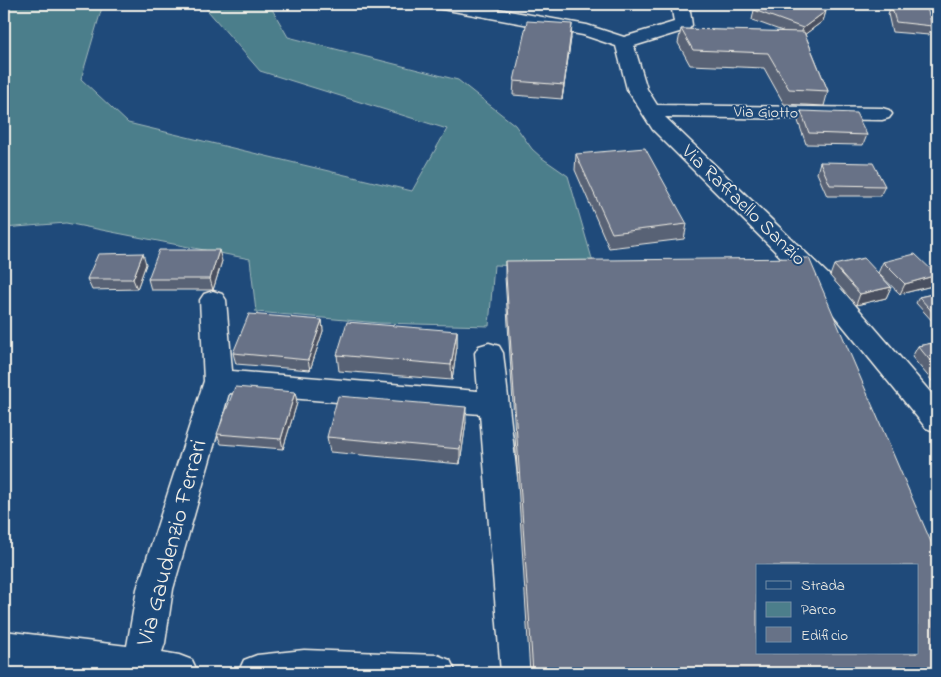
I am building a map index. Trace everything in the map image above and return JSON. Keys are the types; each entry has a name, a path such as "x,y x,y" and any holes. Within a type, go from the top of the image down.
{"street":[{"path":"442,4 587,30 624,43 682,25 680,4"},
{"name":"Via Raffaello Sanzio","path":"624,43 637,89 660,126 821,282 937,420"},
{"name":"Via Giotto","path":"651,111 882,114"},
{"name":"Via Gaudenzio Ferrari","path":"179,673 138,666 147,642 156,589 218,381 212,300"},
{"path":"489,353 520,673"},
{"path":"218,381 494,404"},
{"path":"4,649 138,666"},
{"path":"257,673 304,668 437,673"}],"green space":[{"path":"4,4 103,4 81,79 128,123 412,191 447,129 260,71 202,4 269,4 288,37 458,80 515,125 532,149 568,176 595,269 494,265 489,326 379,323 256,312 250,259 66,223 4,228"}],"building":[{"path":"764,4 804,4 826,11 803,28 754,10"},
{"path":"891,5 927,8 932,26 896,22"},
{"path":"527,21 572,24 564,85 514,81"},
{"path":"681,29 804,32 828,91 789,89 768,53 693,50"},
{"path":"801,111 856,113 867,135 809,133"},
{"path":"645,148 687,224 612,233 576,154"},
{"path":"820,162 873,163 885,186 830,185"},
{"path":"159,250 219,250 210,279 148,279"},
{"path":"143,253 133,279 87,279 98,254"},
{"path":"915,254 937,275 905,284 883,262"},
{"path":"809,258 937,556 937,673 533,673 505,261"},
{"path":"864,258 891,287 860,294 834,265"},
{"path":"937,293 937,317 919,297"},
{"path":"249,314 322,320 308,360 233,353"},
{"path":"347,322 457,331 451,365 337,355"},
{"path":"937,342 937,369 918,346"},
{"path":"235,387 295,392 281,439 217,434"},
{"path":"338,396 466,407 460,449 327,437"}]}
